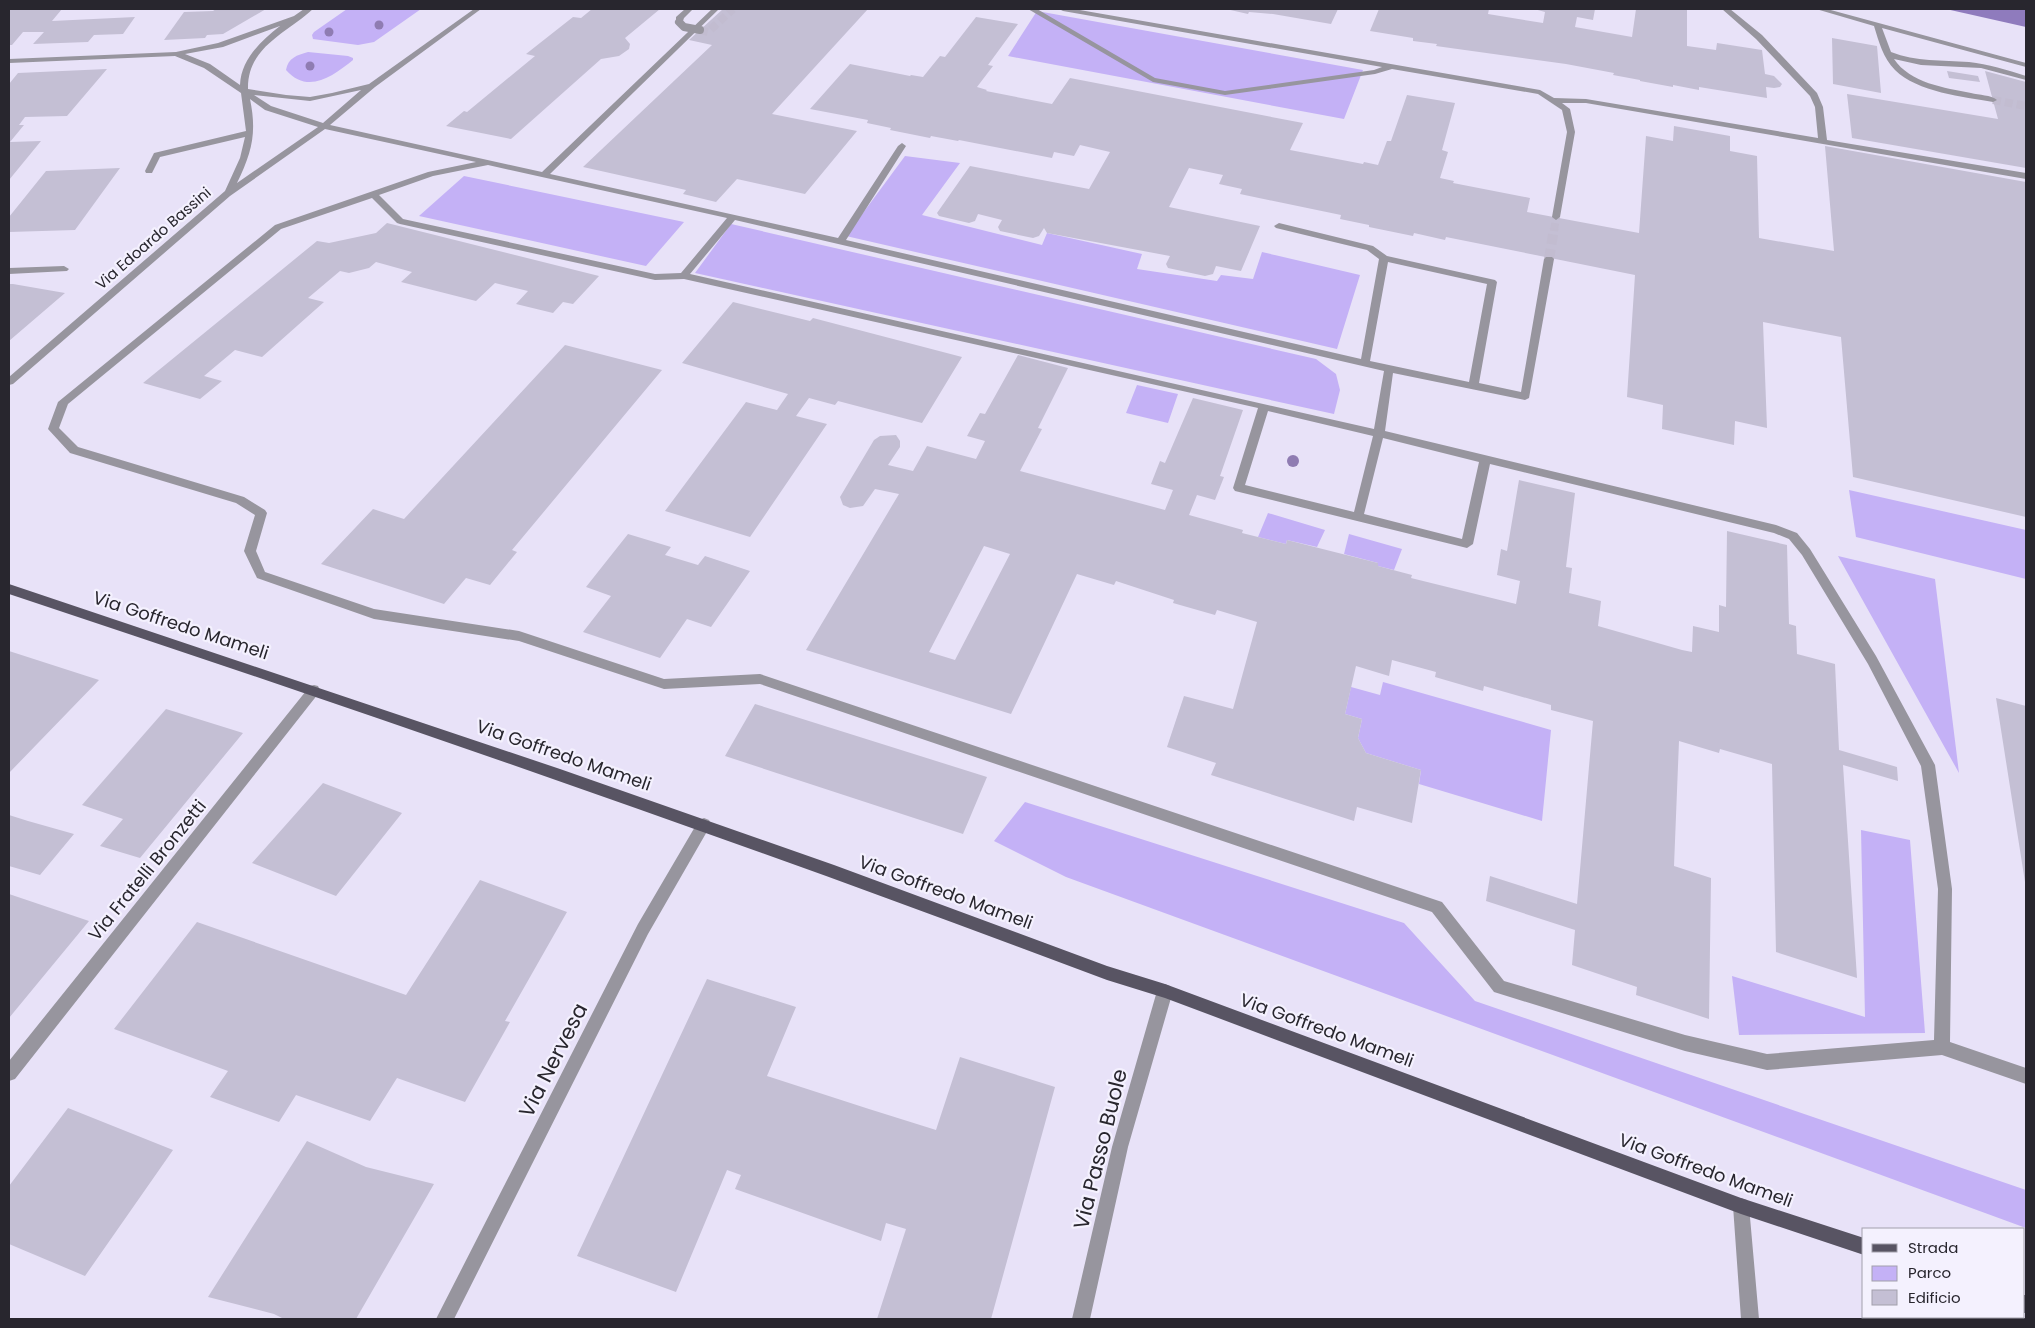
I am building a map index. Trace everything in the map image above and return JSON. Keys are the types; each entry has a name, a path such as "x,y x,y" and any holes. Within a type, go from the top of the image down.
{"main road":[{"name":"Via Goffredo Mameli","path":"9,589 314,690 704,824 1107,973 1165,991 1742,1206 1862,1246"}],"street":[{"path":"228,194 245,156 250,123 243,91 248,65 262,46 295,18 310,9"},
{"path":"243,91 279,97 311,98 334,96 372,85 478,9"},
{"path":"689,9 680,17 679,22 684,27 700,30"},
{"path":"544,175 716,9"},
{"path":"1032,9 1153,80 1225,93 1375,72 1390,66"},
{"path":"1063,9 1540,92 1566,109 1571,132 1556,217"},
{"path":"1726,9 1759,37 1814,95 1819,107 1823,141"},
{"path":"1820,9 2026,64"},
{"path":"9,62 176,54 220,45 295,18"},
{"path":"1877,25 1887,53 1899,70 1925,85 1993,100"},
{"path":"1887,53 1914,63 1982,66 2026,78"},
{"path":"176,54 195,60 268,108 324,126 733,217 1389,369 1525,396 1549,259"},
{"name":"Via Edoardo Bassini","path":"9,382 228,194 324,126 372,85"},
{"path":"1553,100 1586,101 2026,176"},
{"path":"157,155 248,134"},
{"path":"840,242 902,146"},
{"path":"149,148 157,155"},
{"path":"149,172 157,155"},
{"path":"486,163 431,174 278,227 63,402 53,429 74,450 240,500 261,513 250,551 261,575 374,614 519,636 664,684 760,679 1437,907 1499,987 1685,1042 1767,1062 1942,1046 2026,1076"},
{"path":"373,194 400,221 655,277 684,276 1264,406 1776,529 1793,536 1806,552 1872,660 1928,764 1945,890 1942,1046"},
{"path":"684,276 733,217"},
{"path":"1279,226 1370,248 1384,258 1492,282 1474,385"},
{"path":"1365,363 1384,258"},
{"path":"9,271 64,269"},
{"path":"1358,517 1380,434 1389,369"},
{"path":"1264,406 1239,488 1467,544 1484,460"},
{"name":"Via Fratelli Bronzetti","path":"9,1073 314,690"},
{"name":"Via Nervesa","path":"445,1319 643,929 704,824"},
{"name":"Via Passo Buole","path":"1081,1319 1120,1147 1165,991"},
{"path":"1742,1206 1750,1319"}],"green space":[{"path":"347,9 421,9 374,42 358,45 313,39 312,35 314,32"},
{"path":"1037,11 1363,70 1344,119 1008,56"},
{"path":"308,52 348,56 353,58 353,60 329,77 312,82 303,81 294,77 286,70 291,60"},
{"path":"905,156 960,163 922,215 1042,245 1047,233 1142,254 1137,269 1217,281 1221,275 1253,279 1262,252 1360,275 1337,349 846,236"},
{"path":"464,176 684,222 646,266 419,216"},
{"path":"731,224 1316,359 1336,374 1340,390 1334,414 695,273"},
{"path":"1137,385 1178,394 1168,423 1126,413"},
{"path":"1849,490 2026,530 2026,579 1856,537"},
{"path":"1268,513 1325,530 1317,547 1287,540 1286,544 1258,537"},
{"path":"1349,534 1402,549 1394,570 1378,566 1378,563 1344,554"},
{"path":"1838,556 1935,579 1959,773"},
{"path":"1383,682 1551,730 1542,821 1419,784 1421,770 1366,753 1358,738 1362,719 1345,714 1351,687 1380,695"},
{"path":"1025,802 1404,923 1475,1001 2026,1190 2026,1228 1066,877 994,841"},
{"path":"1861,830 1910,840 1925,1033 1739,1035 1732,976 1865,1017"}],"shaded area":[{"path":"1946,9 2026,9 2026,27"}],"building":[{"path":"9,9 62,9 52,21 135,17 123,34 94,35 88,42 33,44 44,32 23,32 12,45 9,45"},
{"path":"216,9 266,9 223,34 207,35 205,38 164,40 184,12 213,11"},
{"path":"592,9 660,9 625,38 630,44 629,49 619,56 601,59 511,139 446,126 464,111 467,112 535,56 526,54 573,17 581,18"},
{"path":"723,9 868,9 772,114 857,131 805,194 737,179 716,202 683,194 686,190 583,167 712,45 689,40"},
{"path":"1226,9 1338,9 1331,24 1273,14 1249,12 1248,14"},
{"path":"1379,9 1489,9 1488,14 1543,23 1545,12 1534,9 1595,9 1593,20 1577,17 1575,27 1632,37 1636,9 1687,9 1687,46 1716,50 1717,43 1762,50 1765,74 1774,76 1782,84 1780,87 1766,87 1767,98 1699,87 1699,90 1673,85 1673,87 1566,64 1436,46 1437,44 1413,41 1413,38 1370,31"},
{"path":"976,17 1018,24 988,65 993,66 977,87 986,91 1052,104 1070,78 1303,123 1290,150 1363,164 1364,162 1378,165 1387,141 1391,141 1407,95 1455,103 1442,150 1448,152 1440,178 1454,181 1453,183 1530,198 1527,212 1639,233 1646,136 1673,141 1674,126 1730,136 1730,151 1757,156 1759,238 1834,251 1825,146 2026,182 2026,517 1853,477 1841,337 1763,322 1767,428 1735,421 1734,445 1662,429 1663,405 1627,397 1635,275 1446,237 1445,240 1414,233 1413,236 1369,227 1369,225 1340,219 1341,215 1240,194 1242,189 1219,184 1223,175 1189,168 1169,207 1260,226 1241,271 1216,266 1213,274 1205,276 1168,268 1166,264 1170,256 1047,233 1044,228 1039,236 1033,238 1000,231 998,227 1002,220 978,214 975,221 969,223 939,216 937,213 970,166 1089,189 1110,152 1080,145 1074,156 1054,152 1052,158 959,140 931,136 930,138 890,130 891,128 867,123 868,120 810,109 850,64 923,77 940,56 945,57"},
{"path":"1832,38 1877,46 1881,93 1833,84"},
{"path":"107,69 67,116 25,117 19,125 24,125 10,142 41,141 9,180 9,84 18,73"},
{"path":"1947,71 1978,76 1980,82 1949,78"},
{"path":"1985,71 2026,82 2026,168 1852,138 1847,94 1998,119"},
{"path":"120,168 75,230 9,232 9,217 46,171"},
{"path":"387,223 599,276 573,304 563,302 553,313 516,304 528,291 495,283 476,301 401,282 412,272 376,262 369,268 349,273 340,271 308,298 324,302 262,357 235,350 204,376 222,381 200,399 143,383 317,241 329,243 376,233"},
{"path":"9,284 65,293 9,341"},
{"path":"733,302 810,321 813,318 962,357 922,423 838,401 835,405 809,398 796,416 827,424 750,537 665,511 746,402 777,410 788,394 682,363"},
{"path":"565,345 662,370 512,550 517,552 490,585 466,578 444,604 321,564 373,509 404,519"},
{"path":"1018,355 1068,368 1038,428 1042,429 1020,471 1165,510 1173,490 1151,484 1160,461 1165,463 1193,398 1243,410 1220,476 1224,477 1215,500 1197,495 1189,515 1243,530 1242,533 1286,544 1287,540 1378,563 1378,566 1412,575 1411,578 1516,604 1520,581 1497,575 1501,549 1507,551 1519,480 1575,493 1566,567 1572,568 1569,593 1601,601 1598,626 1692,652 1693,626 1719,632 1719,605 1726,607 1727,531 1787,545 1789,624 1796,626 1797,654 1835,664 1839,750 1897,767 1898,781 1843,765 1857,978 1776,952 1772,764 1720,749 1719,753 1679,741 1674,866 1711,878 1709,1019 1636,995 1637,987 1572,965 1575,930 1486,901 1490,876 1577,904 1593,721 1551,710 1551,705 1484,686 1483,691 1435,677 1436,672 1392,660 1389,676 1356,666 1345,714 1362,719 1358,738 1366,753 1421,770 1412,823 1357,807 1354,821 1211,775 1216,763 1167,747 1184,696 1233,709 1257,622 1217,610 1215,615 1173,603 1174,600 1116,581 1114,585 1077,574 1011,714 806,650 899,494 875,489 863,506 850,508 843,505 840,497 874,440 880,436 896,435 900,441 900,447 888,465 913,471 927,446 976,459 985,441 967,436 980,413 985,414","holes":["984,546 1010,554 955,660 929,652"]},
{"path":"628,534 671,547 665,555 698,565 705,556 750,571 711,627 687,619 660,658 583,632 611,596 586,587"},
{"path":"9,651 99,680 9,773"},
{"path":"1996,698 2026,706 2026,882 2025,882"},
{"path":"755,704 987,777 963,834 725,756"},
{"path":"166,709 243,733 140,858 100,846 123,819 82,805"},
{"path":"323,783 402,813 336,896 252,863"},
{"path":"9,815 74,834 40,875 9,866"},
{"path":"480,880 567,912 505,1021 510,1022 465,1102 397,1078 370,1121 296,1095 279,1122 210,1097 228,1071 114,1029 197,922 406,995"},
{"path":"9,894 89,921 9,1018"},
{"path":"707,979 796,1007 767,1076 936,1130 960,1057 1055,1087 991,1319 877,1319 906,1229 886,1223 881,1241 735,1189 741,1175 727,1170 676,1292 577,1256"},
{"path":"68,1108 173,1150 85,1276 9,1244 9,1186"},
{"path":"307,1141 366,1167 434,1184 356,1319 284,1319 274,1314 208,1297"}],"tunnel":[{"path":"700,30 708,32 733,9"},
{"path":"1993,100 2026,106"},
{"path":"1554,231 1556,217"},
{"path":"1549,259 1554,229"}]}
